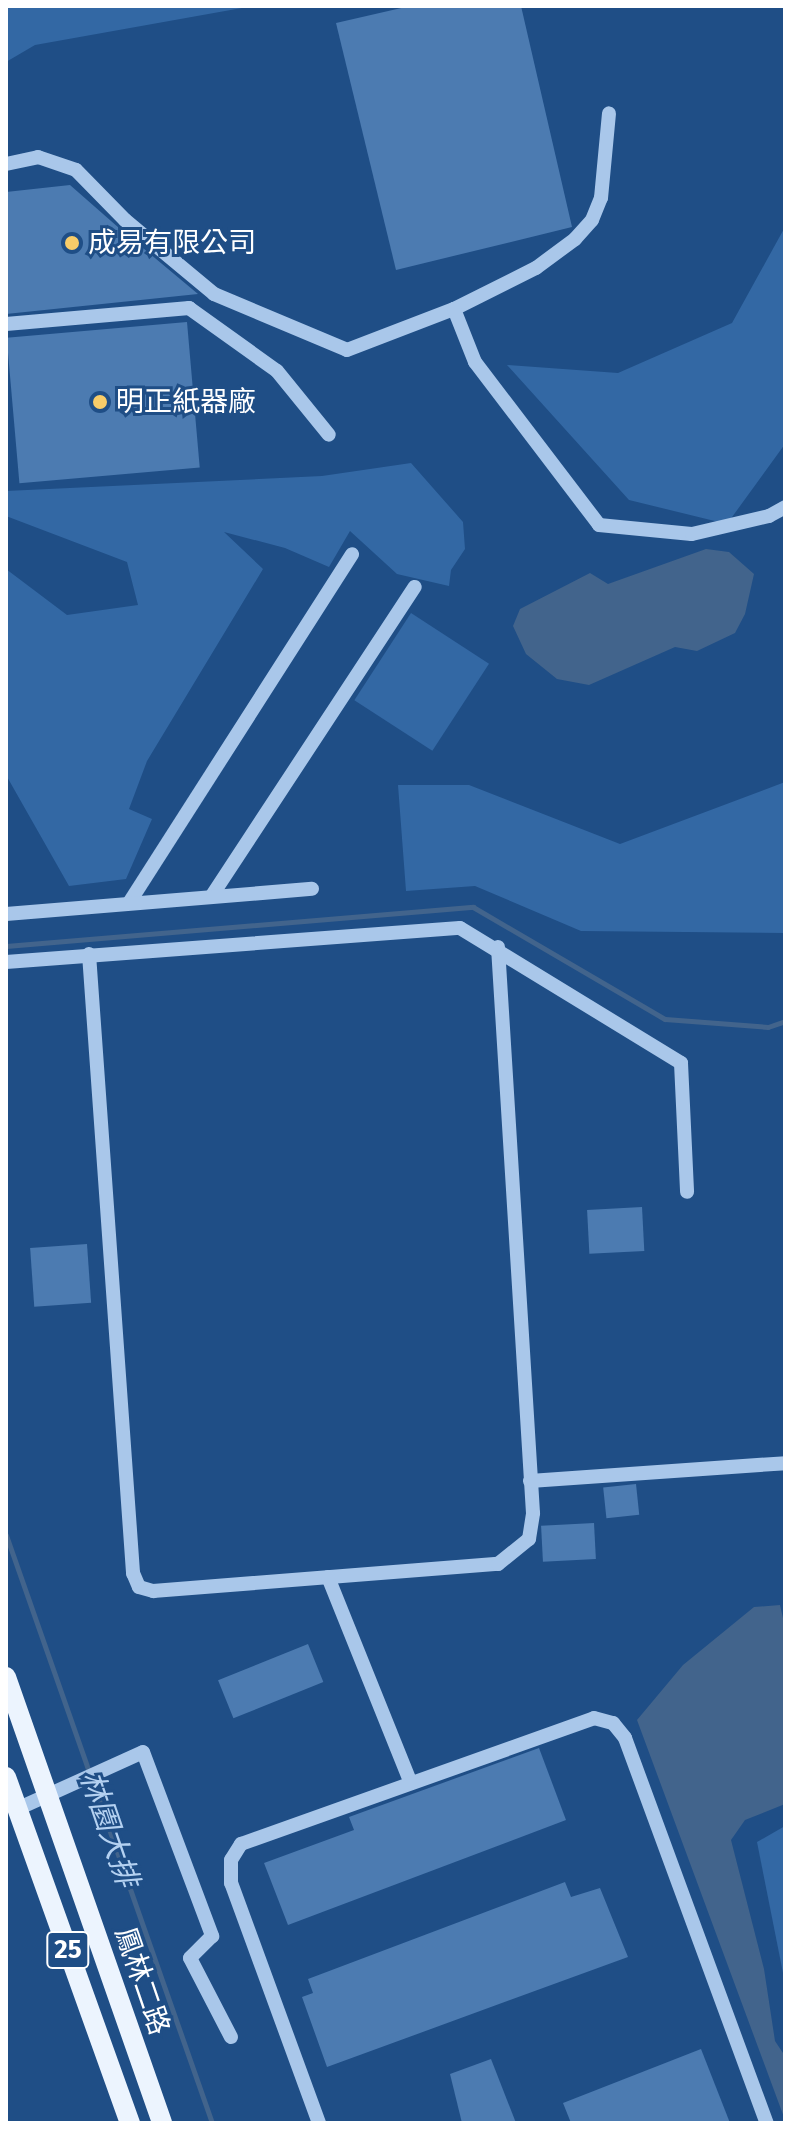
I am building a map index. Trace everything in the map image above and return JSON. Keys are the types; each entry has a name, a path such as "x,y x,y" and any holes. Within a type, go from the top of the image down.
{"main road":[{"name":"鳳林二路","path":"6,1677 162,2123"},
{"name":"鳳林二路","path":"6,1777 130,2123"}],"lane":[{"path":"6,164 38,157 76,170 125,220 214,294 347,350 454,309 536,268 592,220 601,198 609,113"},
{"path":"6,324 189,308 277,371 329,435"},
{"path":"454,309 475,362 599,525 692,534 769,516 785,507"},
{"path":"129,903 352,554"},
{"path":"211,897 415,587"},
{"path":"6,914 312,889"},
{"path":"6,962 460,928 498,947 681,1063 687,1192"},
{"path":"89,954 133,1573 139,1587 153,1591 498,1564 529,1539 530,1481 498,947"},
{"path":"530,1481 785,1463"},
{"path":"328,1577 411,1783"},
{"path":"319,2123 231,1883 231,1860 241,1844 594,1718 613,1723 625,1738 767,2123"},
{"path":"17,1809 143,1752 212,1936 190,1958 231,2037"}],"shaded area":[{"path":"6,6 253,6 35,45 6,62"},
{"path":"785,227 785,444 727,524 629,500 507,365 618,373 732,323"},
{"path":"411,463 463,522 465,549 451,570 449,586 397,574 350,531 329,567 285,548 224,532 263,569 147,761 129,809 152,819 126,879 69,886 6,775 6,569 67,615 138,605 127,562 6,516 6,491 322,476"},
{"path":"706,549 729,552 754,574 745,614 735,633 697,651 675,647 589,685 557,679 526,654 513,626 520,609 590,573 608,584"},
{"path":"411,613 489,664 432,751 354,700"},
{"path":"785,782 785,933 581,931 475,886 406,891 398,785 469,785 620,844"},
{"path":"780,1605 785,1627 785,1804 745,1820 731,1840 764,1969 775,2041 785,2056 785,2120 637,1720 683,1665 754,1607"},
{"path":"785,1826 785,1983 757,1842"}],"building":[{"path":"410,6 521,6 572,227 396,270 336,23"},
{"name":"成易有限公司","path":"70,185 198,294 6,314 6,192"},
{"name":"明正紙器廠","path":"187,322 200,467 19,483 7,338"},
{"path":"642,1207 644,1251 589,1254 587,1210"},
{"path":"87,1244 91,1303 34,1307 30,1248"},
{"path":"636,1484 639,1515 606,1518 603,1487"},
{"path":"594,1523 596,1559 543,1562 541,1526"},
{"path":"308,1644 323,1682 233,1718 218,1680"},
{"path":"539,1748 566,1820 288,1925 264,1863 354,1830 349,1817"},
{"path":"565,1882 571,1897 600,1888 628,1957 327,2067 302,1997 313,1993 308,1979"},
{"path":"701,2049 730,2123 571,2123 563,2103"},
{"path":"491,2059 516,2123 462,2123 450,2074"}],"waterway":[{"path":"6,946 473,907 665,1019 768,1027 785,1021"},
{"name":"林園大排","path":"6,1535 212,2123"}],"place":[{"name":"成易有限公司","path":"72,243"},
{"name":"明正紙器廠","path":"100,402"}]}
